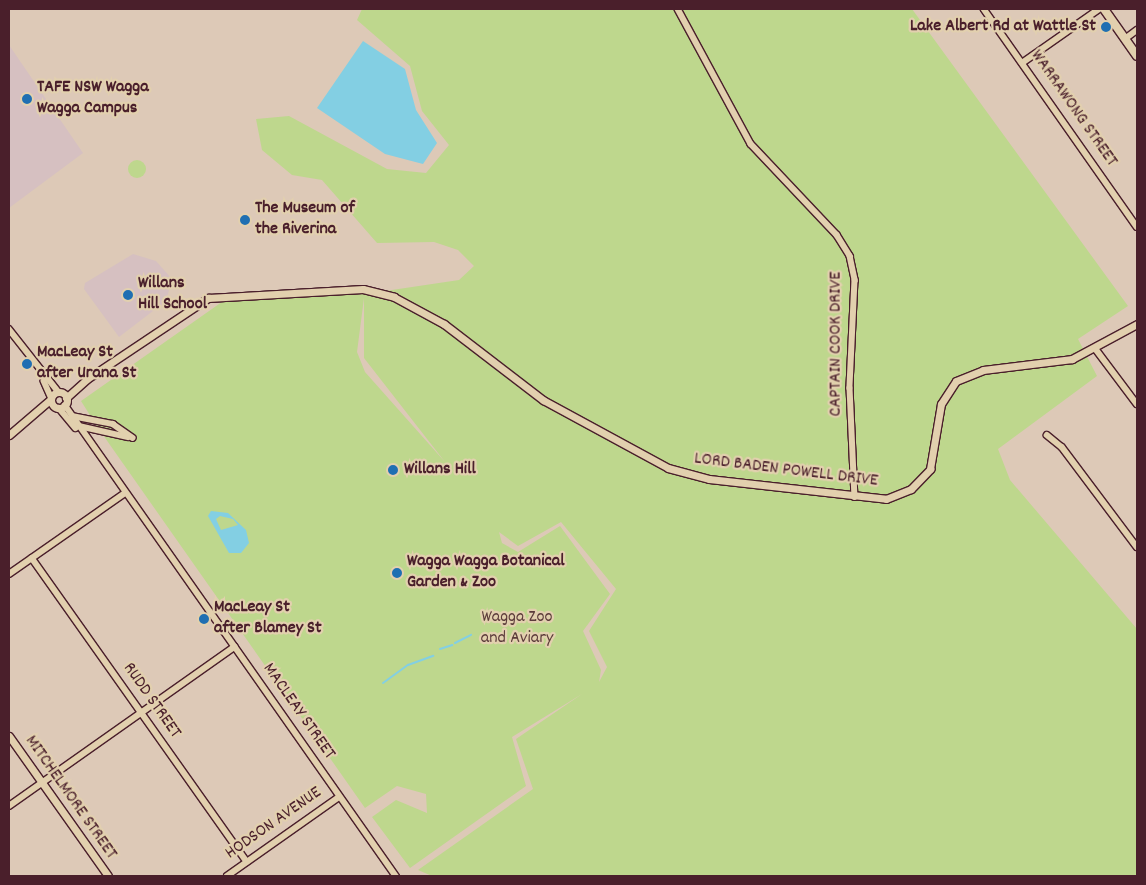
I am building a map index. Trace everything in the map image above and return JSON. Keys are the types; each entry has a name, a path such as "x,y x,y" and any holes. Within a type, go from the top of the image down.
{"main road":[{"path":"1104,9 1137,56"}],"street":[{"name":"CAPTAIN COOK DRIVE","path":"678,9 751,144 837,235 850,256 855,280 850,388 855,497"},
{"name":"WARRAWONG STREET","path":"984,9 1137,227"},
{"path":"1022,63 1099,9"},
{"path":"1125,39 1137,30"},
{"name":"LORD BADEN POWELL DRIVE","path":"35,416 61,404 87,379 208,298 363,289 394,297 444,324 543,400 668,468 708,479 855,497 899,496 922,479 936,455 944,396 964,375 1059,363 1096,348 1137,324"},
{"path":"9,329 41,374 59,391 61,404"},
{"path":"1096,348 1137,404"},
{"path":"41,374 51,398 61,404"},
{"name":"LORD BADEN POWELL DRIVE","path":"35,416 59,391 87,379"},
{"name":"MACLEAY STREET","path":"61,404 72,416 89,443"},
{"name":"MACLEAY STREET","path":"61,404 396,876"},
{"path":"9,435 35,416"},
{"path":"72,416 113,424 133,438 78,426"},
{"path":"1047,435 1062,447 1137,547"},
{"path":"9,574 125,493"},
{"name":"RUDD STREET","path":"32,558 246,862"},
{"path":"9,806 234,647"},
{"name":"MITCHELMORE STREET","path":"9,736 108,876"},
{"name":"HODSON AVENUE","path":"227,876 339,797"}],"shaded area":[{"name":"TAFE NSW Wagga Wagga Campus","path":"9,45 83,153 9,208"},
{"name":"Willans Hill School","path":"133,254 156,261 172,279 166,301 119,337 84,289 85,283"}],"green space":[{"name":"Wagga Zoo and Aviary","path":"362,9 912,9 1128,306 1078,339 1097,376 998,449 1010,480 1137,629 1137,876 432,876 418,870 533,789 516,739 582,694 512,737 526,786 410,868 372,817 396,800 427,813 426,794 397,786 365,808 96,425 109,423 93,420 81,401 229,297 365,294 459,280 474,266 458,250 434,242 377,243 322,180 292,175 262,150 256,119 289,116 387,169 426,173 449,145 422,111 410,66 357,20","holes":["364,298 364,358 445,462 365,372 357,352","561,522 616,589 589,631 607,667 599,682 601,670 583,631 610,594 560,526 518,552 502,543 499,532 518,546"]},
{"path":"137,160 143,163 146,169 143,175 137,178 131,175 128,169 131,163"}],"water":[{"path":"363,41 405,69 416,110 437,143 423,164 385,154 317,108"},
{"path":"211,511 228,513 246,530 249,543 241,553 229,553 208,516","holes":["220,516 233,519 238,525 221,530 216,519"]}],"waterway":[{"path":"455,643 471,635"},
{"path":"440,649 452,645"},
{"path":"383,683 408,665 433,656"}],"place":[{"name":"Lake Albert Rd at Wattle St","path":"1106,27"},
{"name":"TAFE NSW Wagga Wagga Campus","path":"27,99"},
{"name":"The Museum of the Riverina","path":"245,220"},
{"name":"Willans Hill School","path":"128,295"},
{"name":"MacLeay St after Urana St","path":"27,364"},
{"name":"Willans Hill","path":"393,470"},
{"name":"Wagga Wagga Botanical Garden & Zoo","path":"397,573"},
{"name":"MacLeay St after Blamey St","path":"204,619"}]}
